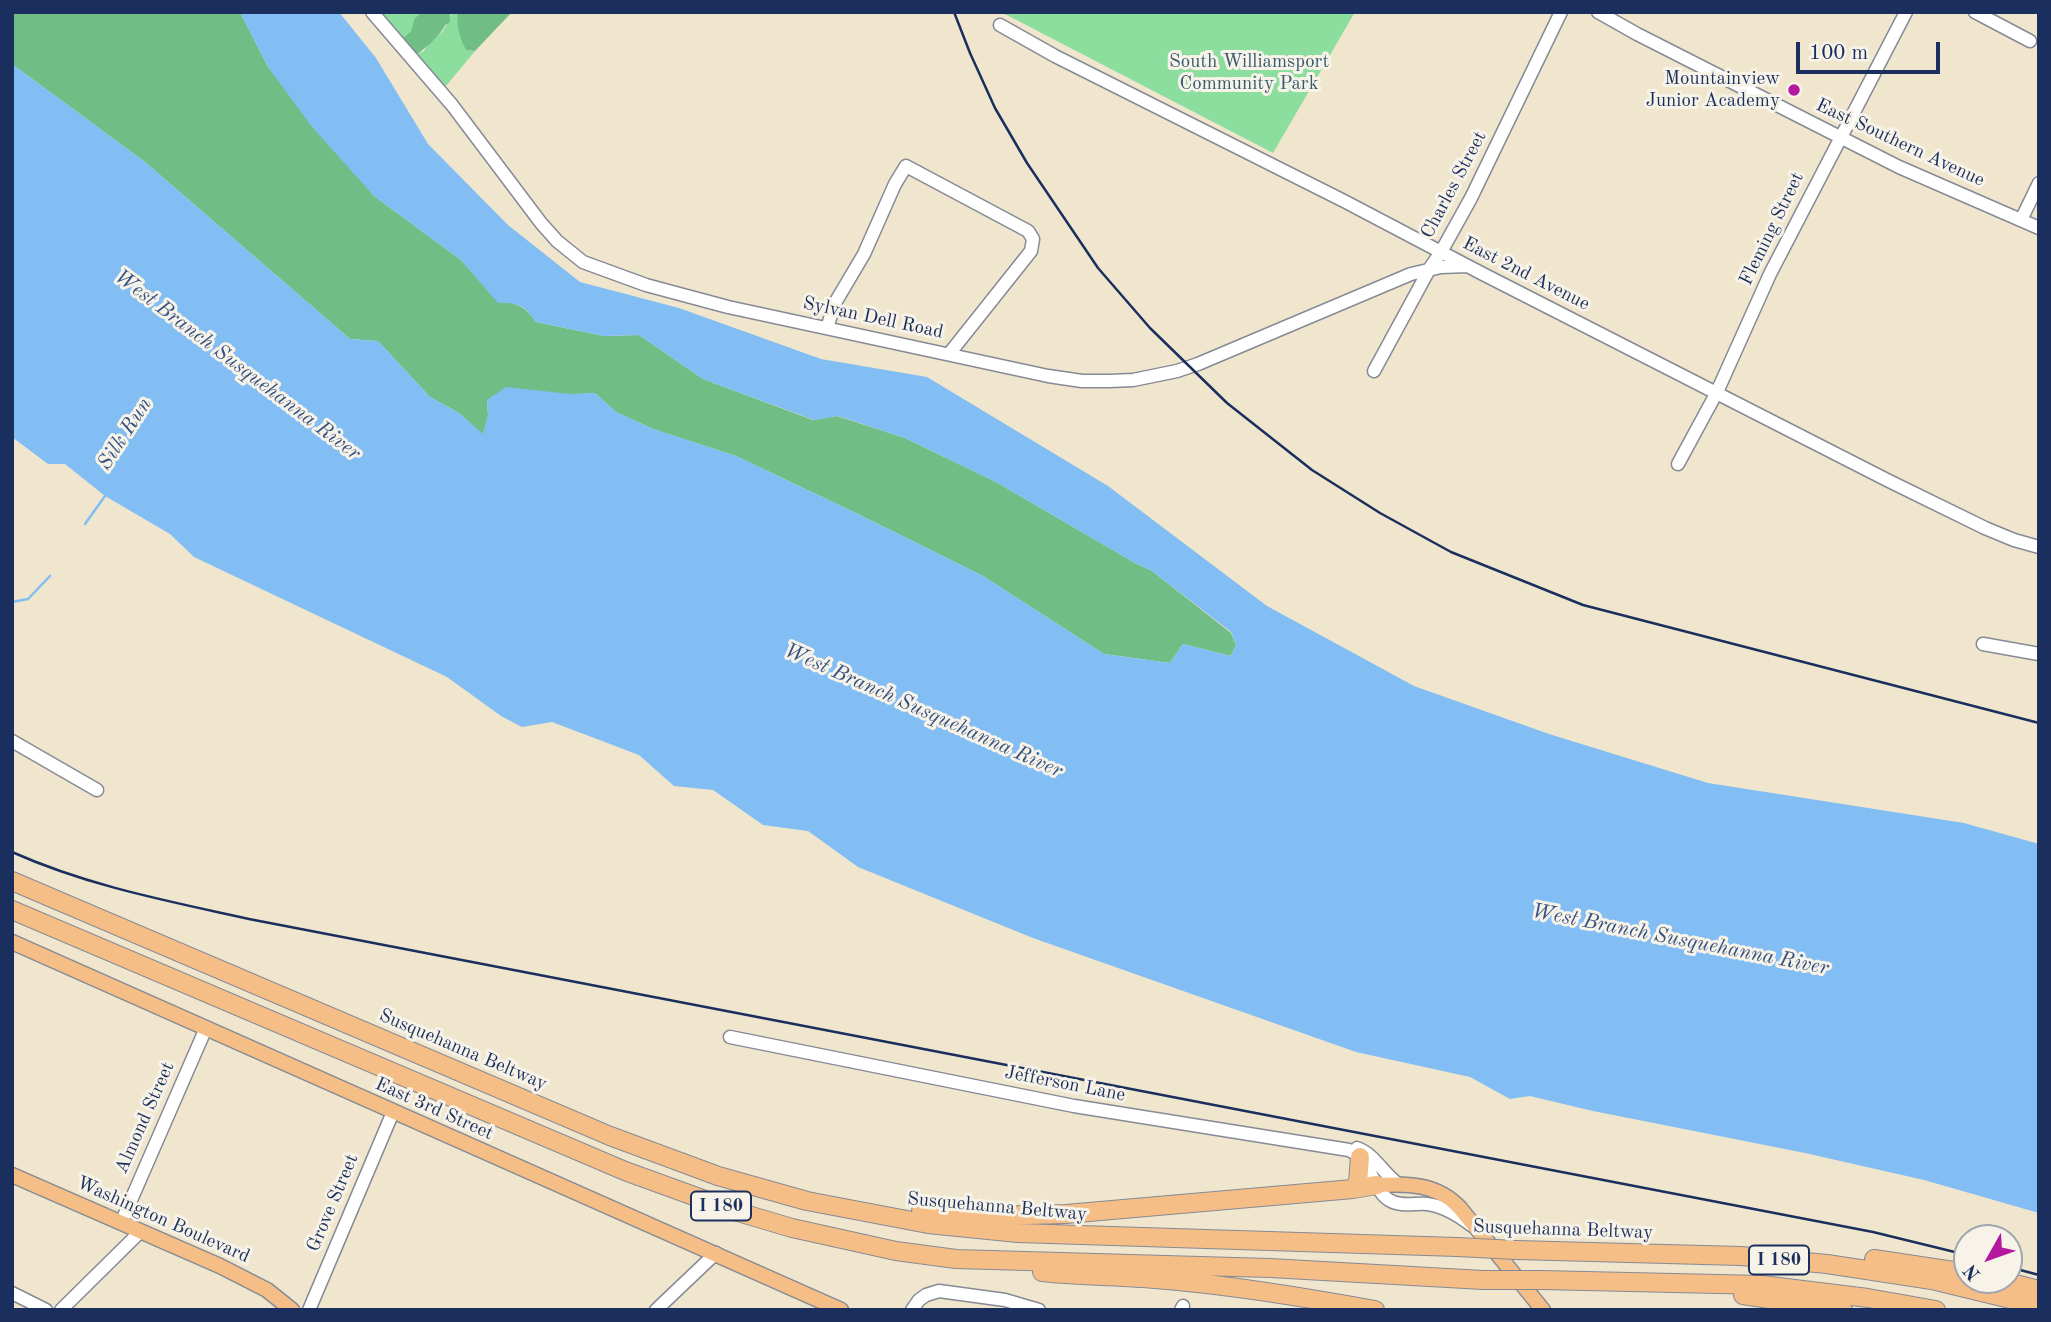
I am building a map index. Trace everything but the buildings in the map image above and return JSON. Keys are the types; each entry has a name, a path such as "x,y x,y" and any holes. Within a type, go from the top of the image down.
{"highway":[{"name":"Susquehanna Beltway","path":"12,881 610,1136 718,1176 847,1210 969,1230 1128,1238 1741,1256 1879,1271 1992,1293 2039,1306"},
{"name":"I 180","path":"12,909 625,1171 738,1212 792,1228 895,1251 956,1259 1270,1268 1483,1280 1762,1285 1868,1298 1936,1310"},
{"path":"1353,1189 1358,1182 1355,1153"},
{"path":"718,1176 886,1207 986,1216 1066,1214 1377,1185"},
{"path":"1654,1254 1809,1252 1879,1259 1953,1271"},
{"path":"956,1259 1006,1269 1237,1287 1375,1310"},
{"path":"1632,1282 1843,1310"}],"main road":[{"name":"East 3rd Street","path":"14,947 206,1028 841,1310"},
{"name":"Washington Boulevard","path":"12,1175 254,1282 292,1310"},
{"path":"1377,1185 1398,1184 1428,1188 1448,1197 1543,1310"}],"street":[{"name":"Sylvan Dell Road","path":"372,12 452,105 541,223 573,255 610,273 677,295 727,307 1048,376 1082,381 1133,380 1198,365 1388,283 1430,268 1467,266"},
{"name":"Charles Street","path":"1374,371 1441,252 1520,100 1561,12"},
{"name":"East Southern Avenue","path":"1598,12 1839,137 2039,228"},
{"name":"Fleming Street","path":"1678,464 1717,392 1770,274 1839,137 1906,12"},
{"path":"1975,12 2031,41"},
{"name":"East 2nd Avenue","path":"1000,25 1055,56 1985,528 2039,547"},
{"path":"827,328 835,303 864,254 895,184 906,166 1028,231 1033,239 1031,251 949,354"},
{"path":"2021,220 2039,183"},
{"path":"1983,644 2039,654"},
{"path":"12,741 97,790"},
{"name":"Almond Street","path":"121,1223 206,1028"},
{"name":"Jefferson Lane","path":"730,1037 1063,1104 1355,1153 1357,1148 1367,1153 1398,1184"},
{"name":"Grove Street","path":"309,1310 393,1112"},
{"path":"1355,1153 1386,1198 1392,1202 1438,1206 1451,1211 1479,1231"},
{"path":"61,1310 140,1232"},
{"path":"656,1310 716,1253"},
{"path":"912,1310 919,1300 936,1292 1005,1300 1039,1310"},
{"path":"12,1293 46,1310"}],"green space":[{"path":"12,12 240,12 268,67 374,196 461,260 498,302 520,306 536,322 604,336 639,335 703,379 813,420 837,416 905,438 996,482 1152,571 1231,633 1236,645 1231,656 1183,644 1170,663 1104,654 983,576 736,456 653,429 616,412 595,393 487,400 488,416 483,435 459,413 430,397 378,341 350,339 145,162 12,64"},
{"path":"374,12 425,12 408,35 400,41"},
{"path":"423,12 450,12 450,22 414,56 402,40 411,31 415,18"},
{"path":"450,12 458,12 466,50 475,51 444,86 414,56 424,51 443,31"},
{"path":"458,12 512,12 475,51 466,50 458,27"},
{"name":"South Williamsport Community Park","path":"1001,12 1355,12 1273,153"}],"water":[{"name":"West Branch Susquehanna River","path":"240,12 339,12 376,58 428,144 508,225 580,282 679,308 821,359 927,377 1108,486 1267,606 1414,686 1549,734 1708,783 1964,823 2039,844 2039,1213 1924,1180 1805,1153 1530,1096 1510,1099 1470,1077 1356,1052 1033,938 858,867 808,831 763,825 713,790 674,786 639,755 552,722 522,727 501,716 447,677 194,557 170,534 105,496 65,464 48,464 12,437 12,64 145,162 350,339 378,341 430,397 459,413 483,434 488,416 487,400 506,387 570,394 595,393 616,412 653,429 736,456 983,576 1104,654 1170,663 1183,644 1231,656 1236,645 1231,632 1152,571 996,482 905,438 838,416 814,420 703,379 639,335 604,336 536,322 520,306 498,303 461,260 374,196 312,127 268,67"}],"waterway":[{"name":"Silk Run","path":"85,524 105,496"},
{"name":"Silk Run","path":"12,602 28,599 50,576"}],"railway":[{"path":"954,12 995,108 1027,163 1098,268 1150,328 1227,403 1312,470 1380,513 1451,552 1583,605 2039,723"},
{"path":"12,852 99,883 249,919 1873,1232 1953,1252"},
{"path":"2023,1271 2039,1275"}],"place":[{"name":"Mountainview Junior Academy","path":"1794,90"}]}
